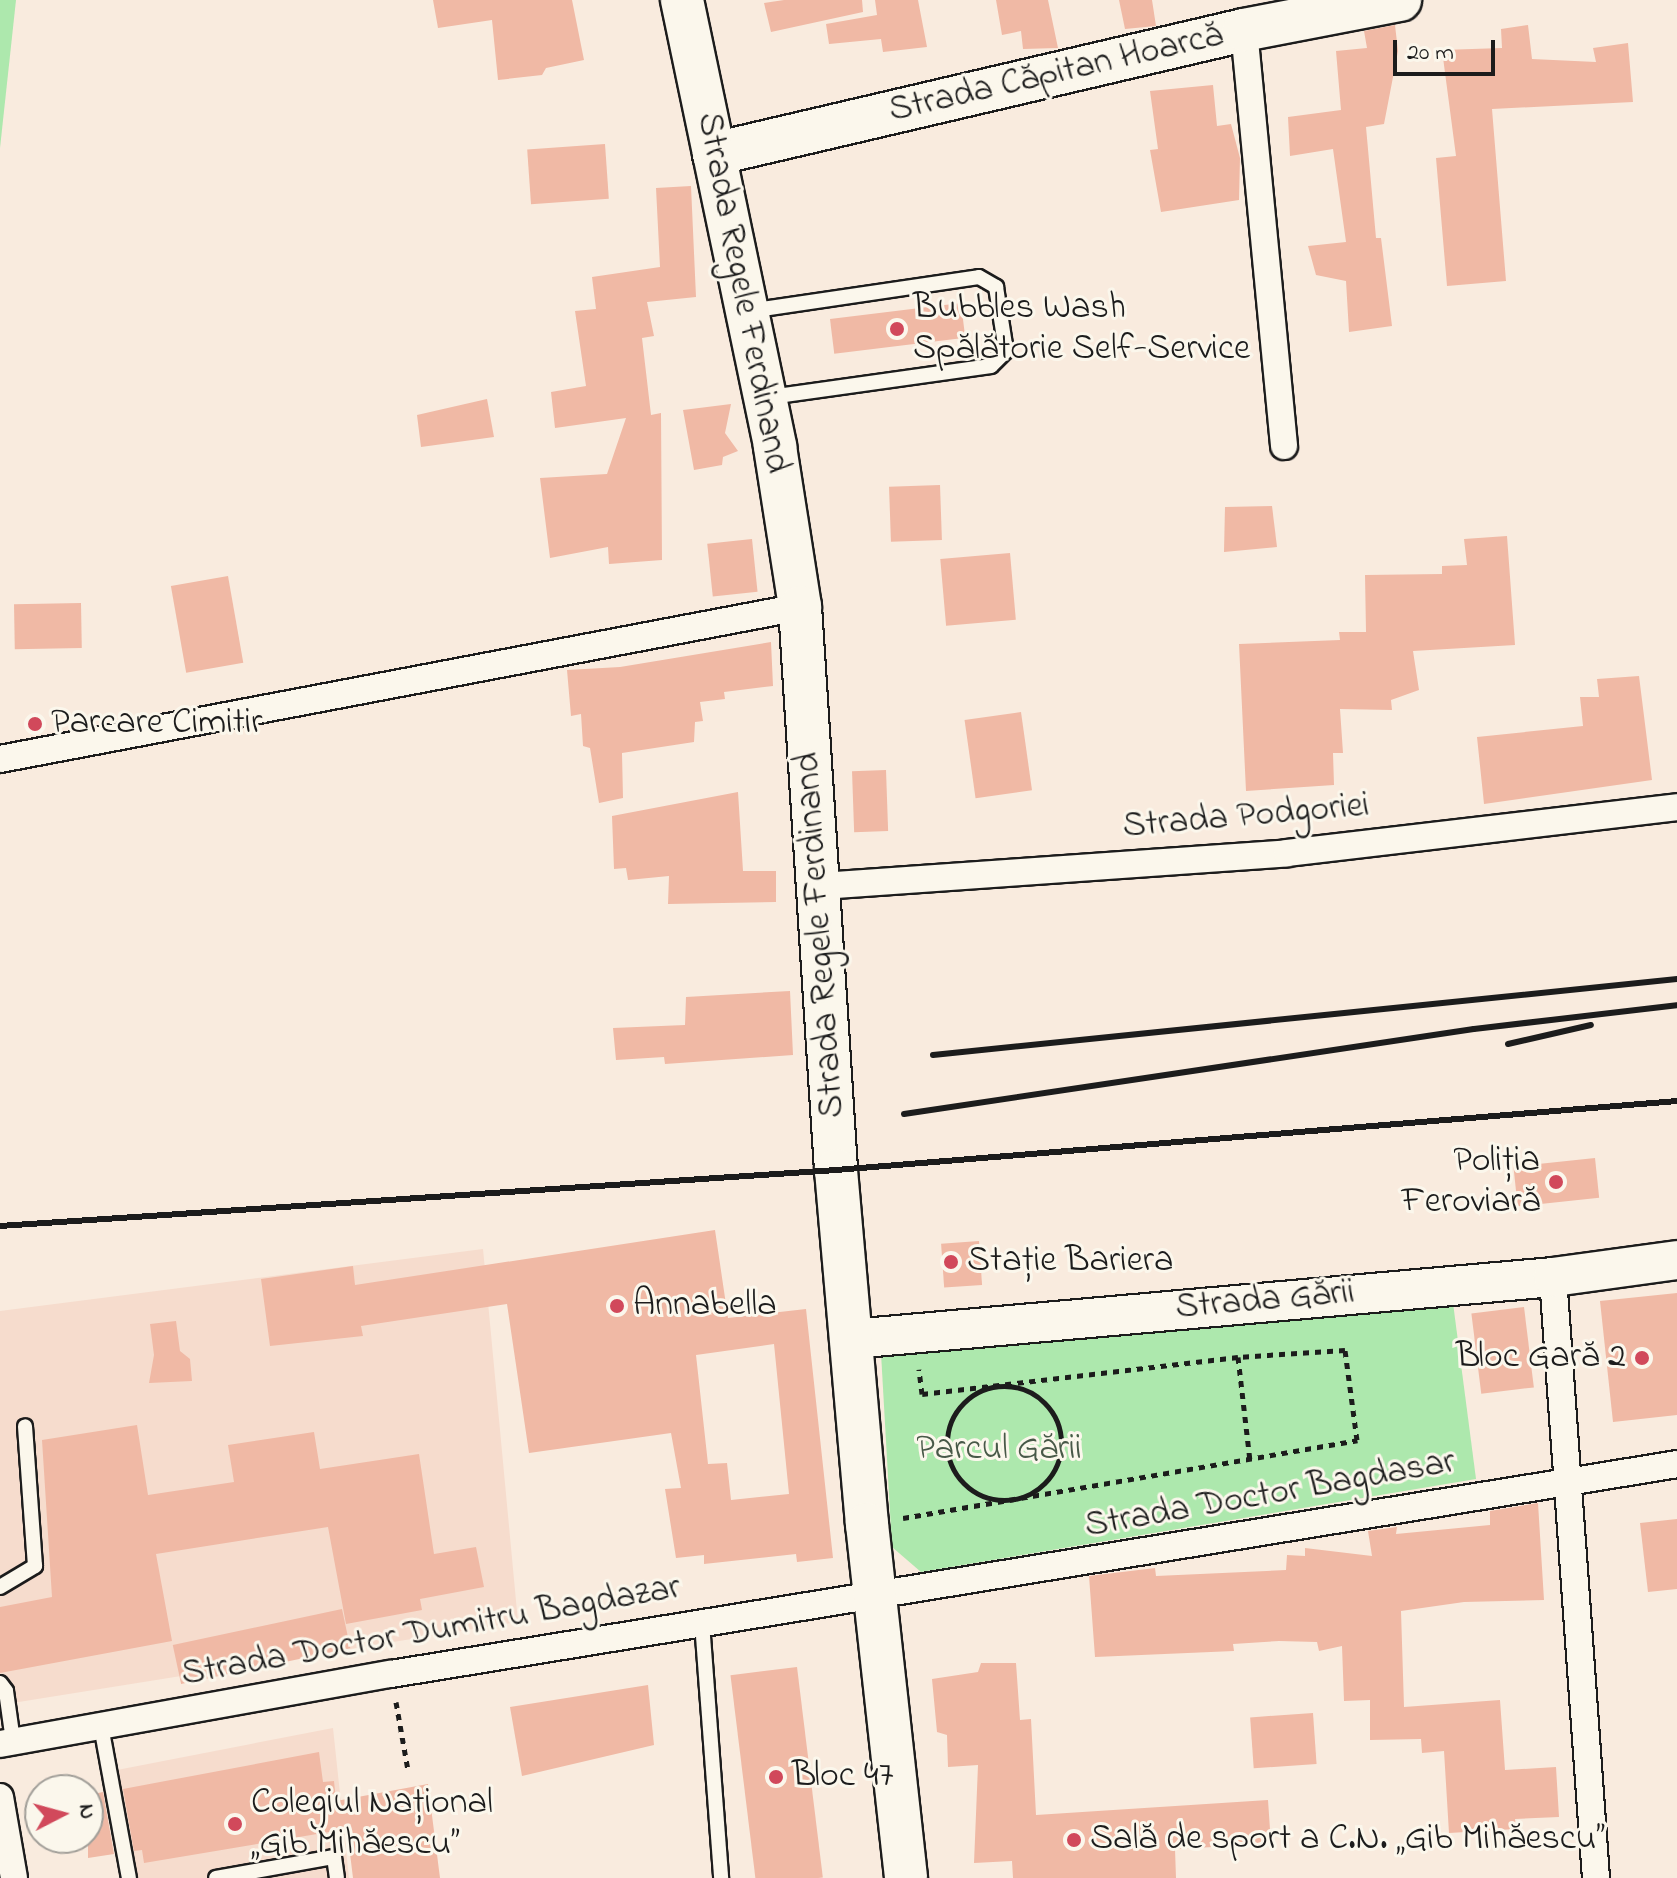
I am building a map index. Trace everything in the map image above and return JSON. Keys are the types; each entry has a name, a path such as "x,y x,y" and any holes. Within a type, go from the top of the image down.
{"main road":[{"name":"Strada Regele Ferdinand","path":"682,0 766,397 800,607 836,1170 874,1597 906,1878"},
{"name":"Strada Căpitan Hoarcă","path":"714,154 1244,30 1400,0"}],"street":[{"path":"1244,30 1284,446"},
{"path":"0,759 800,607"},
{"name":"Strada Podgoriei","path":"820,886 1287,853 1677,807"},
{"name":"Strada Gării","path":"852,1339 1553,1277 1677,1260"},
{"path":"1553,1277 1571,1481 1596,1878"},
{"name":"Strada Doctor Bagdasar","path":"874,1597 1677,1464"},
{"name":"Strada Doctor Dumitru Bagdazar","path":"7,1742 391,1674 874,1597"},
{"path":"0,1797 14,1878"}],"lane":[{"path":"748,311 979,277 996,287 1006,351 991,366 766,397"},
{"path":"0,1587 35,1566 25,1426"},
{"path":"702,1623 721,1878"},
{"path":"0,1683 6,1691 7,1742"},
{"path":"101,1726 129,1878"},
{"path":"216,1878 334,1857 337,1878"}],"path":[{"path":"867,1524 1357,1440 1345,1350 1238,1357 922,1394 914,1333"},
{"path":"1238,1357 1250,1460"},
{"path":"998,1385 1036,1395 1059,1427 1056,1466 1046,1482 1012,1500 986,1496 963,1482 947,1450 954,1415 981,1390 998,1385"},
{"path":"391,1674 408,1770"}],"shaded area":[{"path":"483,1249 518,1622 0,1705 0,1311"},
{"name":"Colegiul Național „Gib Mihăescu”","path":"333,1728 349,1878 138,1878 117,1770"}],"green space":[{"path":"0,0 16,0 0,148"},
{"name":"Parcul Gării","path":"1453,1303 1476,1479 921,1572 892,1547 881,1353"}],"building":[{"path":"433,0 572,0 584,60 546,68 542,75 498,80 492,20 438,28"},
{"path":"862,0 863,12 771,32 764,3"},
{"path":"875,0 918,0 927,47 883,52 881,39 829,44 826,24 877,15"},
{"path":"996,0 1048,0 1058,48 1023,49 1021,31 1002,35"},
{"path":"1119,0 1152,0 1156,26 1125,29"},
{"path":"1395,25 1398,51 1384,124 1366,127 1376,238 1381,238 1392,326 1349,332 1346,281 1316,275 1308,246 1346,242 1333,149 1290,156 1288,117 1341,110 1336,51 1367,48 1364,31"},
{"path":"1528,25 1532,59 1596,62 1593,48 1628,43 1633,102 1492,109 1506,281 1447,286 1436,158 1456,156 1442,50 1502,48 1501,29"},
{"path":"1213,85 1217,126 1231,124 1240,158 1239,200 1161,212 1150,150 1158,149 1150,91"},
{"path":"605,144 609,199 531,204 527,149"},
{"path":"691,186 696,297 647,302 654,336 642,338 651,415 661,413 662,560 609,564 608,547 550,558 540,478 607,474 626,418 555,428 551,392 586,386 575,311 596,309 592,277 660,267 656,188"},
{"name":"Bubbles Wash Spălătorie Self-Service","path":"961,303 965,338 834,354 830,319"},
{"path":"487,399 494,437 421,447 417,415"},
{"path":"731,404 725,433 738,451 723,457 722,465 694,470 683,410"},
{"path":"940,485 942,540 891,542 889,487"},
{"path":"1272,506 1277,547 1224,552 1225,507"},
{"path":"1507,536 1515,645 1413,651 1419,690 1391,700 1392,710 1340,709 1343,753 1333,753 1334,785 1246,791 1239,644 1340,640 1339,632 1366,632 1365,575 1442,574 1442,566 1467,565 1464,539"},
{"path":"752,539 758,592 713,596 707,544"},
{"path":"1010,553 1016,620 946,626 940,559"},
{"path":"228,576 243,663 186,673 171,586"},
{"path":"81,603 82,648 15,649 14,604"},
{"path":"771,642 773,686 724,692 725,699 700,702 703,721 695,722 694,742 622,753 623,798 599,803 590,748 583,746 581,714 571,716 567,670 620,667"},
{"path":"1639,676 1652,780 1484,804 1477,737 1583,726 1580,697 1599,697 1597,679"},
{"path":"1021,712 1032,790 976,798 965,720"},
{"path":"886,770 888,831 854,832 852,771"},
{"path":"738,792 743,871 776,871 776,902 668,904 669,876 628,880 626,868 614,869 612,816"},
{"path":"790,991 793,1055 665,1064 664,1057 616,1060 613,1028 685,1025 686,997"},
{"name":"Poliția Feroviară","path":"1595,1158 1599,1198 1518,1206 1513,1167"},
{"path":"715,1230 728,1318 806,1309 833,1558 797,1562 796,1554 704,1564 704,1555 676,1558 665,1489 681,1488 671,1433 529,1453 507,1304 361,1326 363,1336 270,1346 261,1279 353,1266 355,1285","holes":["774,1344 789,1494 731,1500 727,1463 708,1464 696,1355"]},
{"path":"979,1241 982,1285 944,1288 941,1244"},
{"name":"Bloc Gară 2","path":"1677,1293 1677,1415 1613,1422 1600,1301"},
{"path":"1524,1307 1534,1387 1481,1394 1471,1313"},
{"path":"176,1321 180,1351 190,1359 192,1381 149,1383 154,1355 150,1324"},
{"path":"137,1425 148,1495 234,1482 228,1445 314,1432 320,1469 419,1454 434,1554 476,1547 484,1587 420,1599 422,1610 346,1624 328,1527 156,1554 172,1641 0,1673 0,1607 52,1597 42,1440"},
{"path":"1538,1503 1544,1600 1464,1602 1401,1611 1404,1707 1500,1700 1505,1770 1556,1767 1559,1817 1515,1819 1516,1829 1449,1833 1444,1751 1422,1753 1421,1739 1370,1740 1370,1700 1344,1701 1342,1646 1319,1651 1317,1642 1279,1641 1233,1644 1234,1651 1095,1657 1089,1576 1155,1568 1156,1576 1286,1570 1287,1555 1305,1556 1305,1548 1372,1556 1368,1531 1397,1527 1396,1534 1490,1525 1490,1511"},
{"path":"1677,1519 1677,1589 1648,1592 1640,1523"},
{"path":"342,1609 350,1648 181,1684 173,1645"},
{"path":"981,1663 1016,1663 1020,1720 1031,1719 1036,1815 1268,1800 1271,1844 1175,1849 1176,1878 1013,1878 1012,1861 974,1863 978,1765 948,1767 947,1735 937,1732 932,1679 978,1672"},
{"name":"Bloc 47","path":"797,1667 823,1877 755,1878 730,1675"},
{"path":"648,1685 654,1745 522,1776 510,1707"},
{"path":"1313,1713 1317,1764 1254,1768 1250,1717"},
{"path":"319,1752 323,1782 334,1781 336,1801 428,1784 440,1878 353,1878 347,1829 144,1863 142,1850 134,1851 123,1789"},
{"path":"104,1798 114,1854 88,1858 88,1854 104,1854"}],"railway":[{"path":"933,1055 1677,979"},
{"path":"904,1114 1474,1029 1677,1005"},
{"path":"1508,1044 1591,1025"},
{"path":"0,1226 836,1170 1677,1101"}],"place":[{"name":"Bubbles Wash Spălătorie Self-Service","path":"897,329"},
{"name":"Parcare Cimitir","path":"35,724"},
{"name":"Poliția Feroviară","path":"1556,1182"},
{"name":"Stație Bariera","path":"951,1262"},
{"name":"Annabella","path":"617,1306"},
{"name":"Bloc Gară 2","path":"1642,1358"},
{"name":"Bloc 47","path":"776,1777"},
{"name":"Colegiul Național „Gib Mihăescu”","path":"235,1824"},
{"name":"Sală de sport a C.N. „Gib Mihăescu”","path":"1074,1840"}]}
